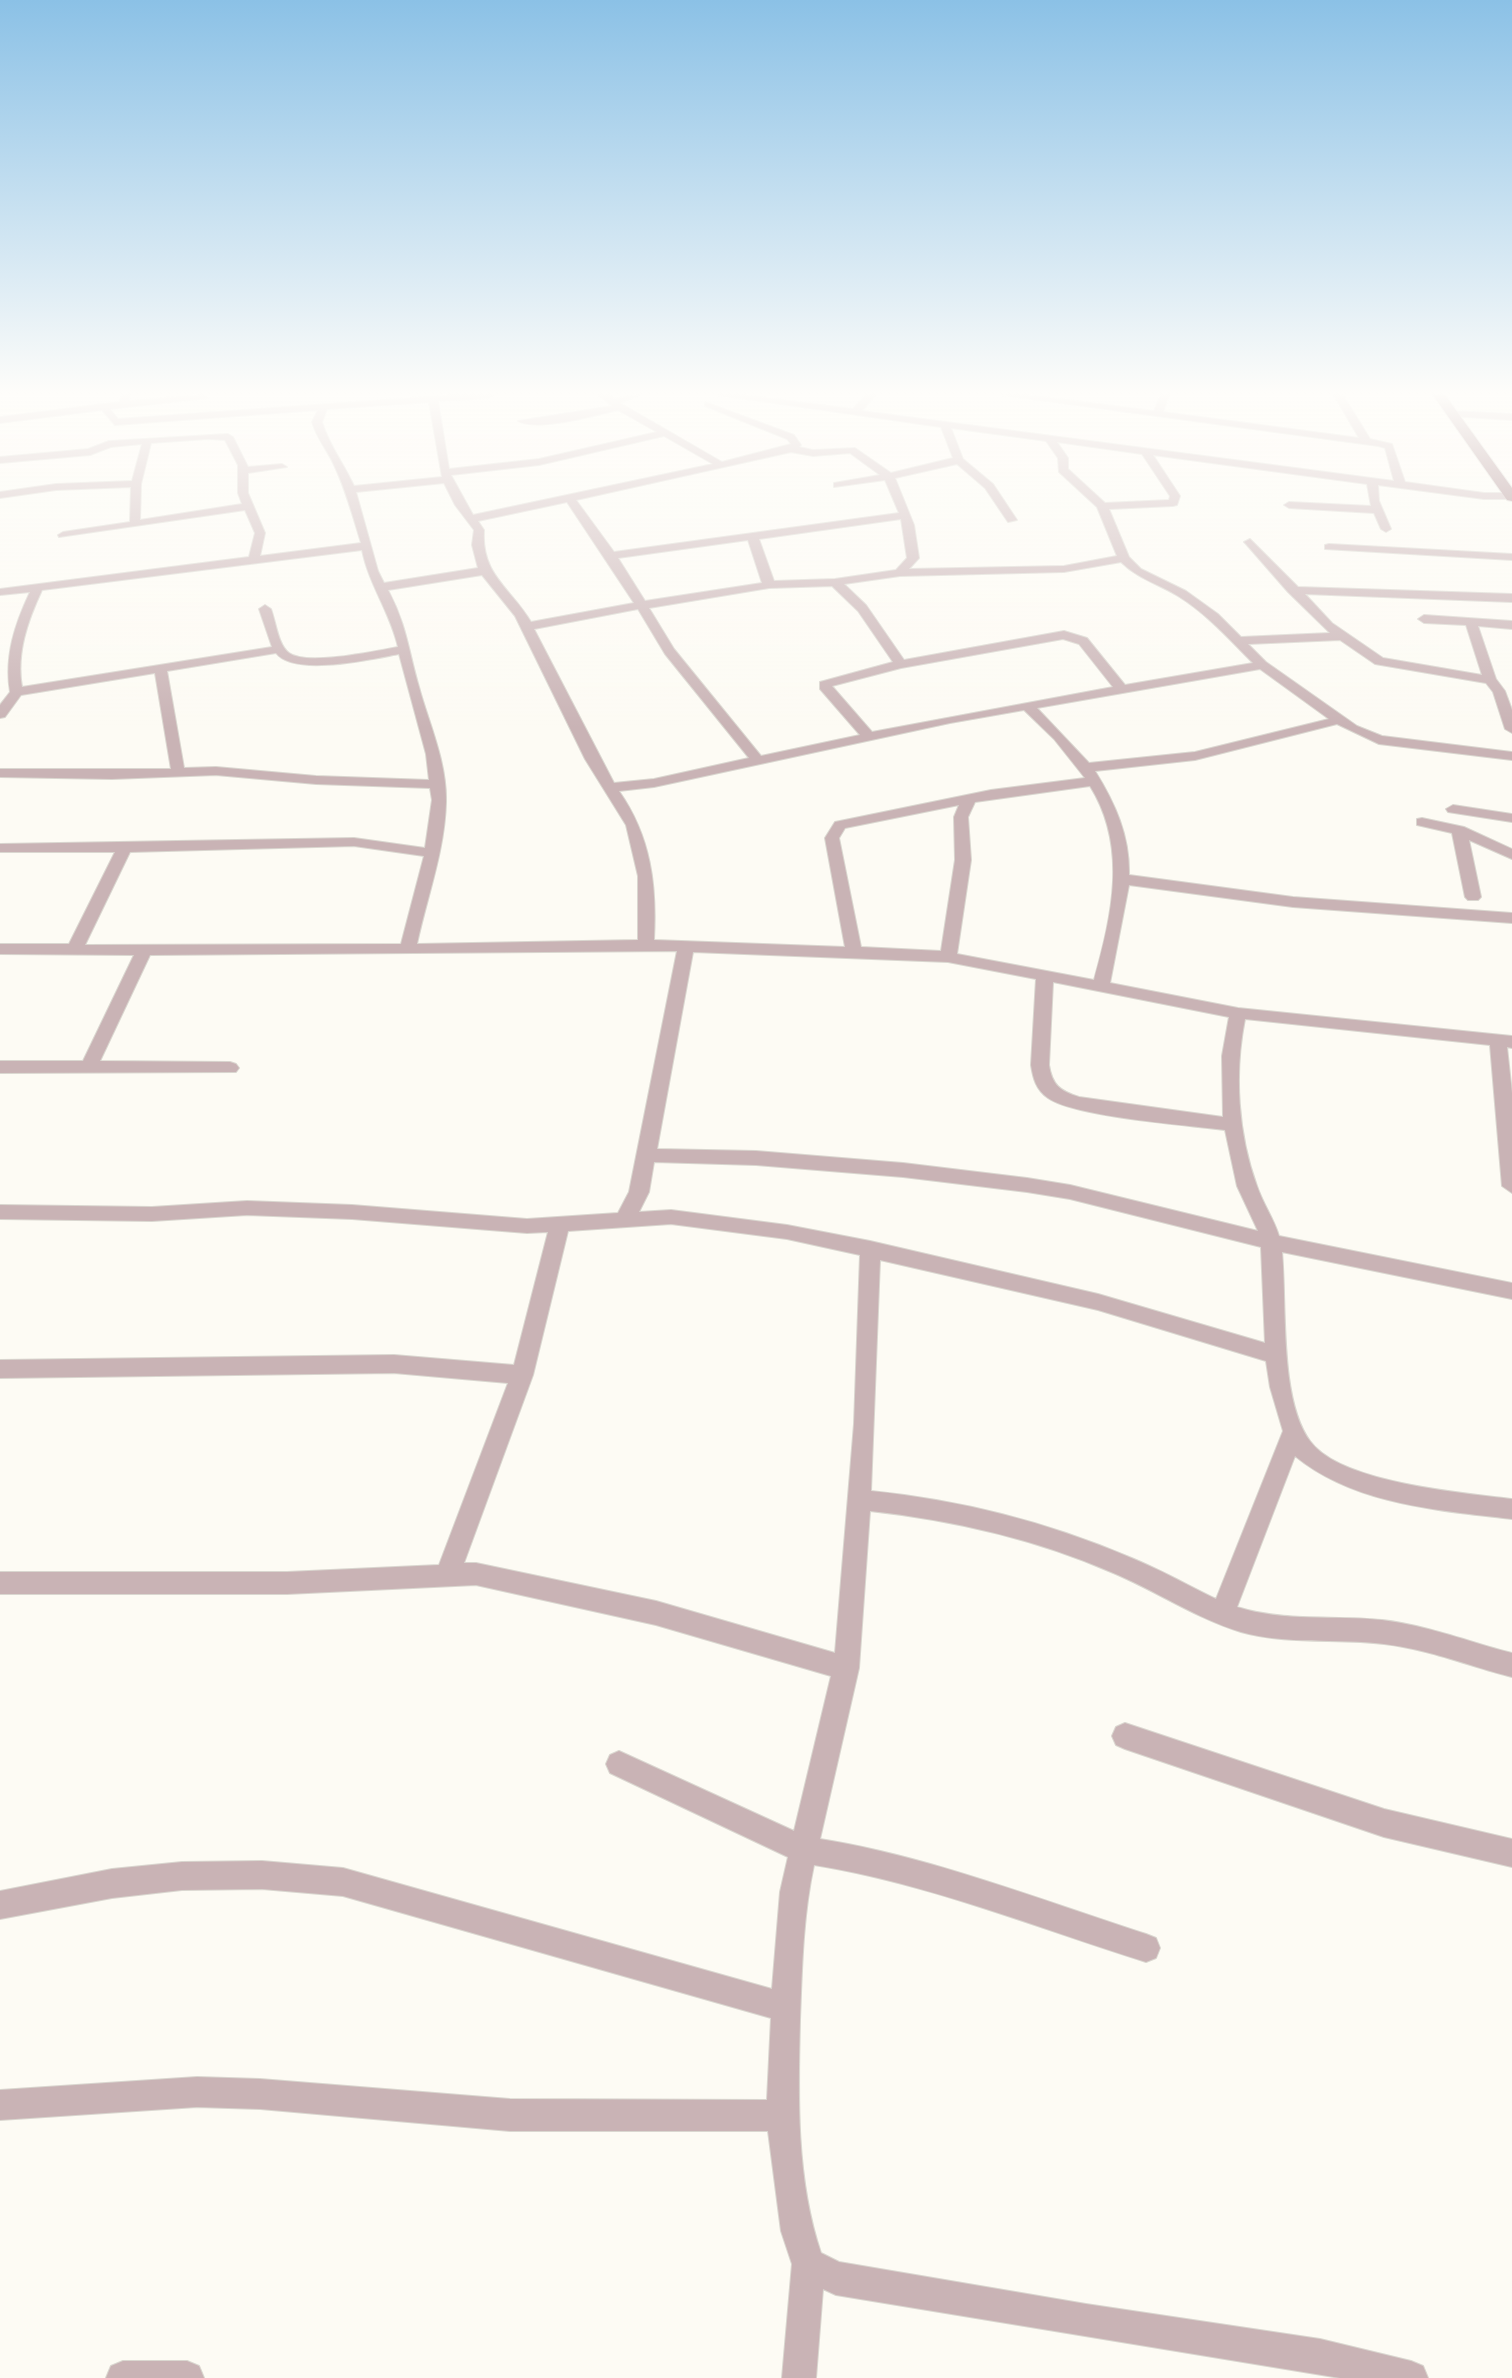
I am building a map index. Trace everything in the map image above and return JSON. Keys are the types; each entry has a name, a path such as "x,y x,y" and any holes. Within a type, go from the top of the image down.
{"street":[{"path":"135,506 135,524"},
{"path":"64,535 251,506 260,533 254,559"},
{"path":"355,506 372,571 383,587 398,621 403,650 433,754 439,800 432,854 420,891 408,949"},
{"path":"461,506 479,530 477,552 483,571 506,596 526,627 609,788 625,810 642,856 648,922 646,945"},
{"path":"472,519 535,506"},
{"path":"574,506 611,556 640,605 704,698 757,759"},
{"path":"900,573 913,558 901,506"},
{"path":"1003,506 1012,520"},
{"path":"1101,506 1124,558 1143,576 1182,593 1214,617 1262,665 1365,736 1512,756"},
{"path":"1306,506 1378,510"},
{"path":"1377,506 1386,529"},
{"path":"611,556 905,515"},
{"path":"752,535 769,585"},
{"path":"1250,542 1292,590 1343,636 1379,661 1490,680"},
{"path":"0,592 254,559 274,560 366,546"},
{"path":"1329,547 1512,557"},
{"path":"526,627 640,605 769,585 835,582 900,573 1043,570 1124,558"},
{"path":"383,587 483,571"},
{"path":"835,582 862,608 901,664"},
{"path":"17,692 14,665 22,624 38,587"},
{"path":"1292,590 1512,598"},
{"path":"265,609 285,657 309,661 403,650"},
{"path":"1424,620 1512,625"},
{"path":"1471,623 1490,680 1499,691 1512,729"},
{"path":"868,736 825,686 826,682 901,664 1064,635 1083,641 1122,689"},
{"path":"1238,641 1343,636"},
{"path":"1,712 17,692 280,649"},
{"path":"609,788 654,783 868,736 1262,665"},
{"path":"160,668 178,771"},
{"path":"1027,706 1060,738 1095,781 1118,837 1122,879 1114,938 1101,986"},
{"path":"1085,768 1195,756 1339,720"},
{"path":"0,773 112,775 178,771 437,784"},
{"path":"854,951 836,868 834,831 841,825 1043,785 1095,781"},
{"path":"625,810 654,783"},
{"path":"948,957 963,860 961,817 969,799"},
{"path":"945,804 961,817"},
{"path":"1453,809 1512,818"},
{"path":"1422,822 1459,830 1512,855"},
{"path":"1459,830 1473,898"},
{"path":"397,844 435,832"},
{"path":"0,848 341,841 397,844 432,854"},
{"path":"75,949 125,847"},
{"path":"1122,879 1293,902 1512,918"},
{"path":"0,949 408,949 646,945 854,951 948,957 1238,1013 1505,1042 1512,1186"},
{"path":"624,1221 639,1192 686,946"},
{"path":"89,1067 144,950"},
{"path":"1045,976 1040,1066 1042,1083 1054,1095 1077,1103 1233,1125"},
{"path":"1238,1013 1232,1037 1230,1068 1233,1125 1247,1185 1271,1242 1275,1356 1284,1410 1302,1449 1336,1473 1392,1489 1512,1509"},
{"path":"0,1067 230,1068"},
{"path":"645,1155 756,1158 903,1170 1027,1185 1070,1192 1271,1242 1512,1291"},
{"path":"639,1192 671,1217"},
{"path":"0,1212 152,1214 247,1208 352,1212 527,1226 671,1217 787,1232 870,1249 1098,1302 1275,1356"},
{"path":"448,1574 522,1375 560,1225"},
{"path":"799,2378 808,2264 797,2231 782,2115 784,2008 794,1892 846,1668 865,1424 870,1249"},
{"path":"0,1369 394,1364 522,1375"},
{"path":"1223,1612 1294,1431"},
{"path":"858,1500 919,1505 1019,1527 1117,1563 1223,1612 1275,1628 1383,1632 1512,1665"},
{"path":"0,1583 288,1583 476,1574 656,1613 846,1668"},
{"path":"1125,1736 1384,1823 1512,1853"},
{"path":"619,1764 805,1850 862,1859 896,1868 1146,1948"},
{"path":"0,1905 127,1881 190,1876 299,1876 343,1882 696,1980 784,2008"},
{"path":"0,2105 197,2092 260,2094 510,2115 782,2115"},
{"path":"808,2264 836,2278 1086,2321 1320,2356 1411,2378"},
{"path":"123,2378 187,2378"}]}
